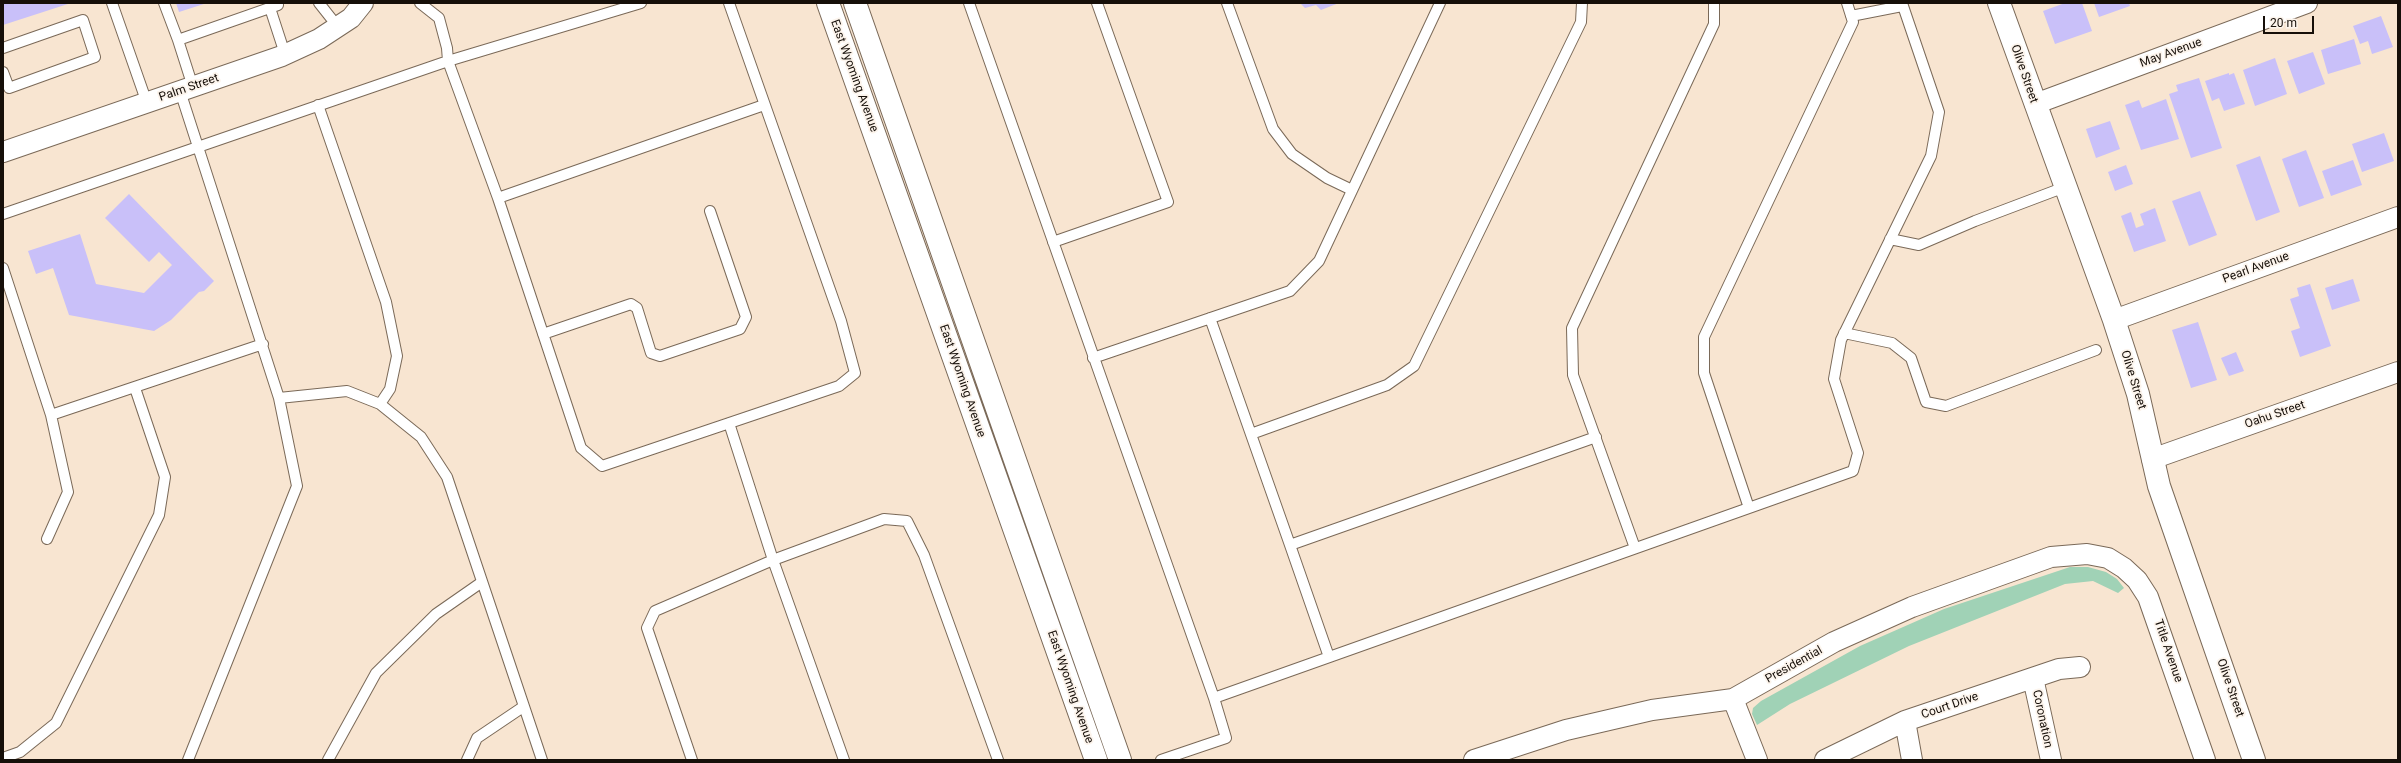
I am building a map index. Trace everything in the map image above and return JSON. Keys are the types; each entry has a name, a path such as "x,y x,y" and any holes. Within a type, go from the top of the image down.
{"street":[{"name":"Palm Street","path":"3,152 285,54 319,39 338,27 351,18 363,3"},
{"name":"East Wyoming Avenue","path":"828,3 1096,760"},
{"name":"East Wyoming Avenue","path":"855,3 1120,760"},
{"name":"Olive Street","path":"1999,3 2114,320 2138,394 2159,486 2254,760"},
{"name":"May Avenue","path":"2035,104 2307,3"},
{"name":"Pearl Avenue","path":"2114,320 2398,217"},
{"name":"Oahu Street","path":"2152,458 2398,372"},
{"name":"Presidential","path":"1474,760 1566,730 1652,710 1733,700 1834,642 1912,607 2051,557 2087,554 2108,558"},
{"name":"Title Avenue","path":"2108,558 2124,568 2137,580 2148,597 2205,760"},
{"name":"Court Drive","path":"1825,760 1905,721 2059,669 2080,667"},
{"name":"Coronation","path":"2033,678 2051,760"},
{"path":"1733,700 1757,760"},
{"path":"1905,721 1912,760"}],"lane":[{"path":"112,3 147,103"},
{"path":"164,3 178,40 198,148 263,344 279,398 298,486 188,760"},
{"path":"319,3 338,27"},
{"path":"420,3 439,18 447,48 448,61 498,198 580,448 602,466 839,386 855,373 841,321 729,3"},
{"path":"3,214 448,61 641,3"},
{"path":"969,3 1214,698 1226,738 1162,760"},
{"path":"1053,242 1168,202 1097,3"},
{"path":"1227,3 1272,129 1292,154 1327,178 1352,190"},
{"path":"1094,358 1290,291 1319,261 1440,3"},
{"path":"1250,434 1387,385 1414,366 1581,22 1582,3"},
{"path":"1635,548 1573,375 1572,328 1714,24 1714,3"},
{"path":"1749,508 1704,373 1704,337 1853,22 1846,3"},
{"path":"1214,698 1853,471 1858,453 1834,379 1844,333 1931,156 1939,112 1902,4 1851,16"},
{"path":"178,40 273,5 285,54"},
{"path":"3,48 83,20 95,57 9,88 3,72"},
{"path":"318,105 386,302 398,356 390,389 380,404"},
{"path":"498,198 764,105"},
{"path":"1890,239 1919,245 1974,221 2065,187"},
{"path":"542,334 631,304 637,308 651,353 660,356 740,329 746,318 710,211"},
{"path":"3,268 51,415 68,492 47,539"},
{"path":"1210,318 1329,657"},
{"path":"1844,333 1892,343 1911,358 1926,402 1946,406 2096,350"},
{"path":"51,415 263,344"},
{"path":"3,758 20,752 56,723 159,515 165,477 135,388"},
{"path":"279,398 347,391 380,404 422,437 447,477 542,760"},
{"path":"729,423 773,560 844,760"},
{"path":"1290,545 1596,437"},
{"path":"692,760 647,628 655,611 773,560 884,519 907,521 924,555 998,760"},
{"path":"328,760 376,673 436,614 482,582"},
{"path":"467,760 477,738 523,707"}],"green space":[{"path":"2070,567 2088,567 2106,572 2117,579 2124,588 2118,593 2093,581 2065,584 1909,646 1790,704 1757,725 1752,714 1753,708 1761,701 1860,646 1944,609"}],"building":[{"path":"3,3 71,3 3,25"},
{"path":"176,3 207,3 179,12"},
{"path":"1300,3 1339,3 1321,10 1316,5 1305,8"},
{"path":"2065,3 2082,3 2092,31 2055,44 2043,11"},
{"path":"2094,3 2129,3 2130,6 2099,17"},
{"path":"2381,16 2393,47 2372,54 2368,41 2360,44 2353,26"},
{"path":"2354,39 2361,64 2328,74 2321,50"},
{"path":"2313,52 2325,84 2299,94 2287,61"},
{"path":"2275,58 2287,94 2255,106 2243,70"},
{"path":"2229,73 2229,75 2234,73 2245,104 2224,111 2219,98 2212,101 2205,81"},
{"path":"2199,78 2222,148 2191,158 2169,94 2178,91 2176,85"},
{"path":"2166,99 2179,139 2141,150 2125,105 2139,100 2142,108"},
{"path":"2110,121 2120,149 2096,158 2086,129"},
{"path":"2384,133 2394,161 2362,172 2352,144"},
{"path":"2306,150 2324,198 2299,207 2282,159"},
{"path":"2260,156 2280,212 2256,221 2236,165"},
{"path":"2353,160 2362,185 2331,196 2322,171"},
{"path":"2126,165 2133,184 2115,191 2108,172"},
{"path":"2200,191 2217,235 2189,246 2172,201"},
{"path":"129,194 214,281 204,291 199,292 171,320 154,331 69,315 53,268 36,274 28,251 80,234 96,284 144,293 172,265 159,252 149,262 105,218"},
{"path":"2155,208 2166,241 2134,252 2121,216 2131,212 2136,228 2144,225 2140,214"},
{"path":"2353,279 2360,301 2332,310 2325,288"},
{"path":"2310,284 2331,346 2300,357 2291,331 2300,328 2290,299 2299,296 2297,288"},
{"path":"2198,322 2217,380 2191,388 2172,330"},
{"path":"2236,352 2244,371 2229,376 2221,358"}]}
